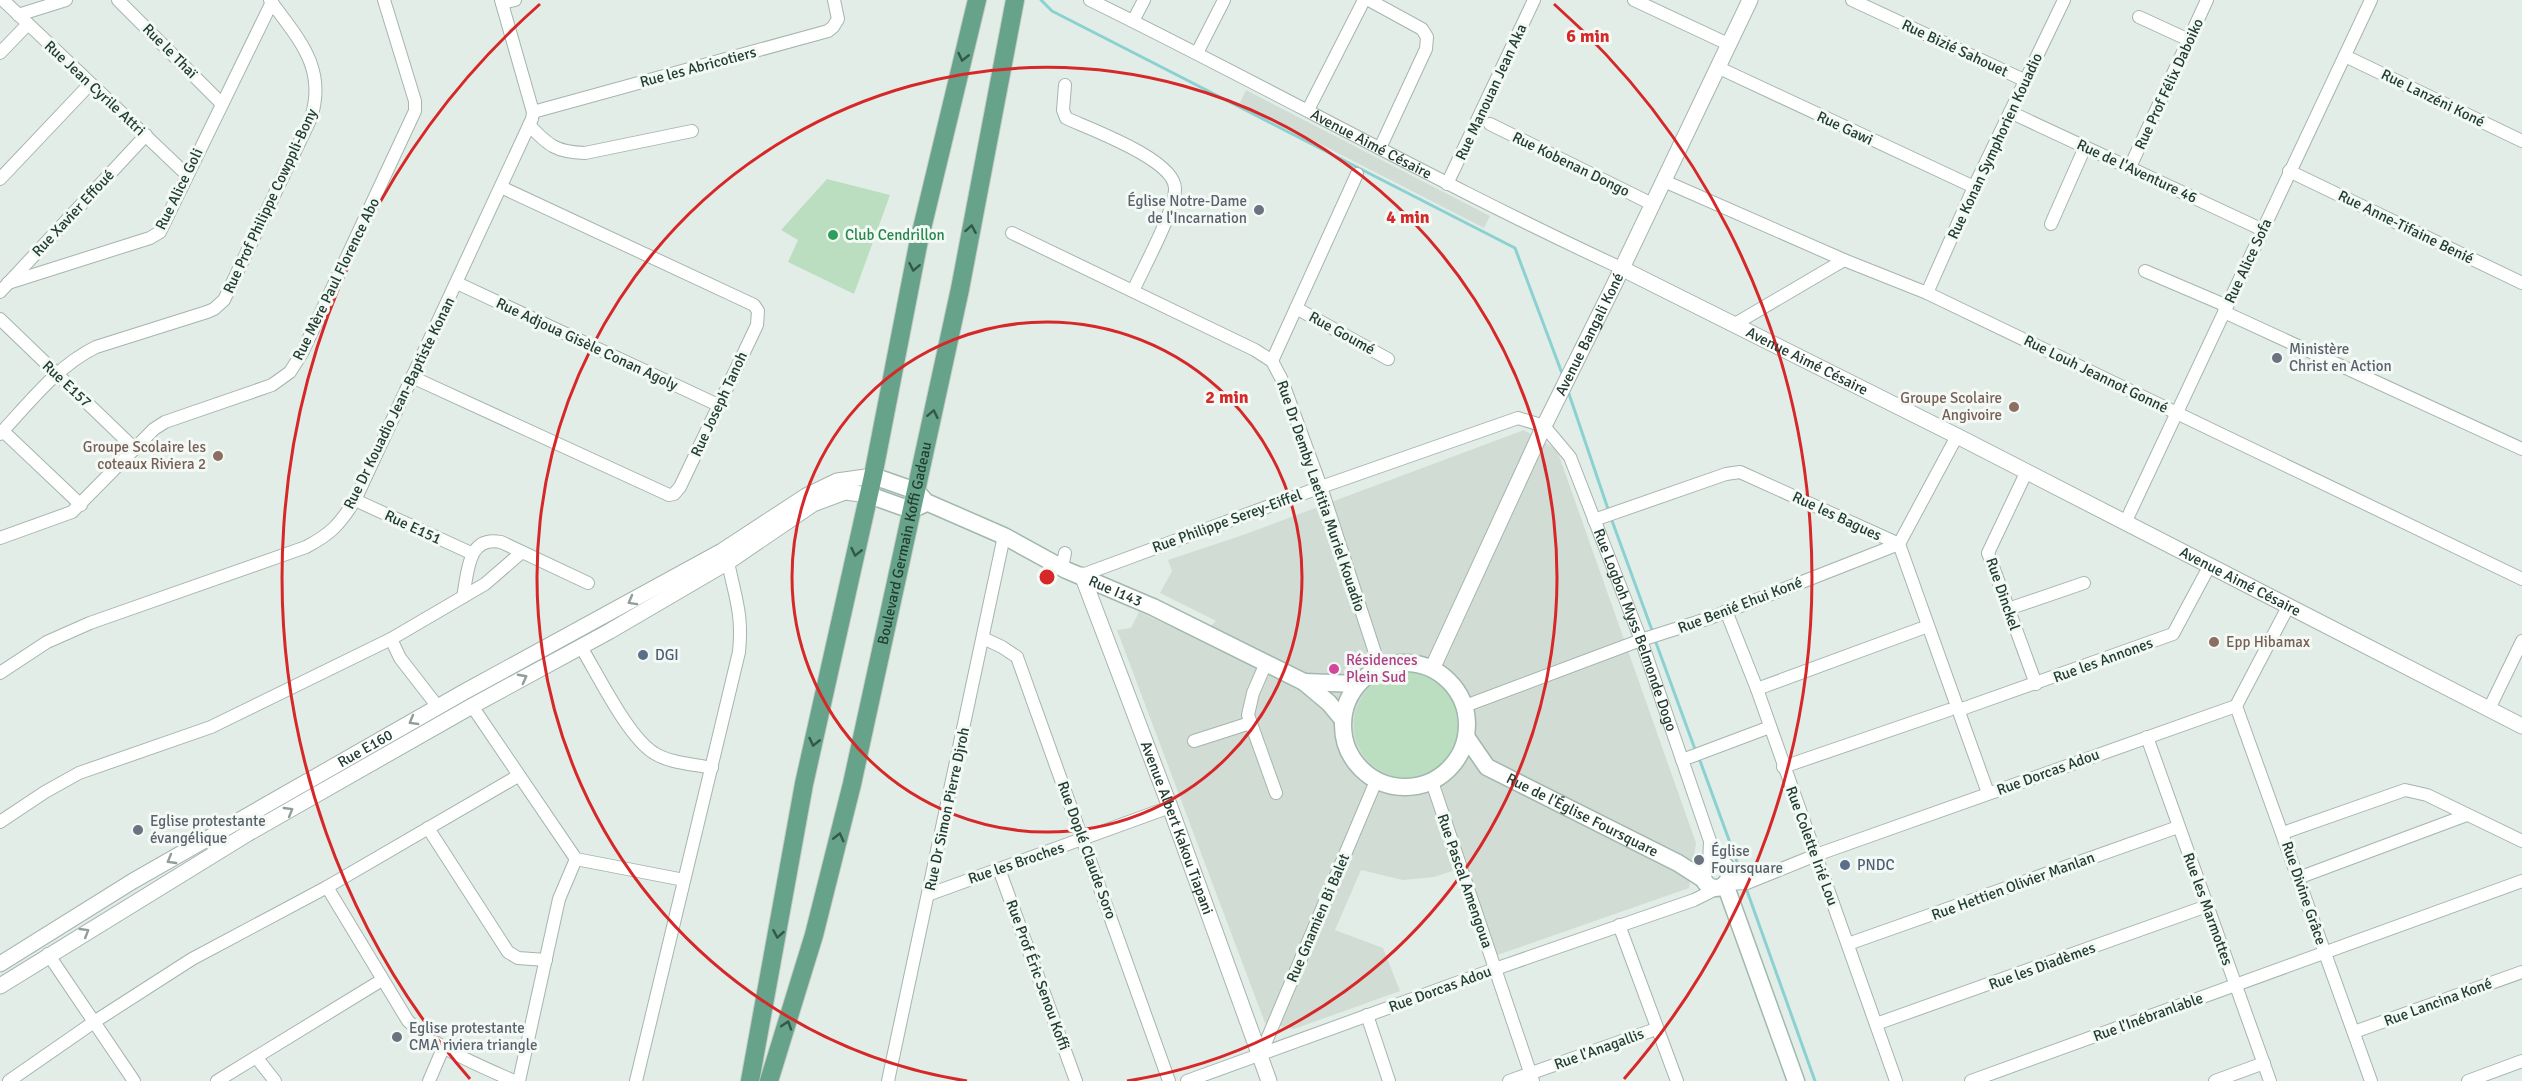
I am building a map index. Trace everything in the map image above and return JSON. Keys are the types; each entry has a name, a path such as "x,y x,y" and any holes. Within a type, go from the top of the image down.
{"main road":[{"path":"750,1081 804,784 869,495 865,477 977,0"},
{"name":"Boulevard Germain Koffi Gadeau","path":"769,1081 811,945 918,501 1015,0"},
{"path":"865,477 918,501"},
{"path":"869,495 918,501"},
{"name":"Rue I143","path":"918,501 1064,560 1082,574 1153,606 1304,682 1329,703 1343,720"},
{"path":"1405,662 1432,669 1455,687 1465,706 1468,722 1467,738 1460,755 1449,770 1432,782 1414,787 1394,787 1376,781 1361,770 1350,755 1344,738 1343,720 1346,707 1358,684 1380,668 1405,662"},
{"name":"Rue I143","path":"1304,682 1358,684"},
{"name":"Rue de l'Église Foursquare","path":"1467,738 1487,767 1678,863 1726,877"},
{"path":"1449,770 1487,767"},
{"name":"Rue Logboh Myss Belmonde Dogo","path":"1726,877 1796,1081"}],"street":[{"name":"Rue Jean Cyrile Attri","path":"3,0 187,175"},
{"path":"0,53 23,20 66,0"},
{"name":"Rue le Thaï","path":"118,0 221,103"},
{"path":"515,0 502,1 533,112"},
{"name":"Rue les Abricotiers","path":"533,112 828,31 838,19 834,0"},
{"name":"Avenue Aimé Césaire","path":"1090,0 1308,110 1447,184 1735,324 1957,436 2522,726"},
{"path":"1133,21 1144,0"},
{"path":"1197,53 1224,0"},
{"path":"1308,110 1364,0"},
{"path":"1370,0 1422,29 1427,37 1426,49 1380,148"},
{"name":"Rue Manouan Jean Aka","path":"1447,184 1534,0"},
{"path":"1634,0 1728,44"},
{"name":"Avenue Bangali Koné","path":"1432,669 1544,426 1750,0"},
{"name":"Rue Bizié Sahouet","path":"1852,0 2024,80"},
{"name":"Rue Konan Symphorien Kouadio","path":"1927,293 2024,80 2064,0"},
{"name":"Rue Prof Félix Daboiko","path":"2130,167 2207,0"},
{"name":"Rue Alice Sofa","path":"2125,523 2371,0"},
{"name":"Rue Alice Goli","path":"4,288 156,235 166,224 187,175 271,1"},
{"name":"Rue Prof Philippe Cowppli-Bony","path":"1,433 72,360 96,347 207,312 224,300 311,118 316,101 317,87 308,52 271,1"},
{"name":"Rue Mère Paul Florence Abo","path":"0,538 61,517 81,505 154,429 165,422 272,385 290,372 302,353 415,111 415,101 384,1"},
{"path":"2139,17 2188,40"},
{"name":"Rue Lanzéni Koné","path":"2345,56 2522,141"},
{"name":"Rue Gawi","path":"1717,67 1974,188"},
{"path":"0,179 90,84"},
{"path":"1065,85 1063,110 1066,118 1147,156 1162,166 1174,183 1175,190 1168,212 1133,291"},
{"name":"Rue Dr Kouadio Jean-Baptiste Konan","path":"0,673 47,642 90,623 306,547 337,527 355,500 457,283 529,126 533,112"},
{"name":"Rue de l'Aventure 46","path":"2010,112 2264,230"},
{"name":"Rue Kobenan Dongo","path":"1490,124 1652,204"},
{"path":"529,126 549,145 569,152 585,153 692,131"},
{"name":"Rue Xavier Effoué","path":"4,288 146,135"},
{"path":"2051,224 2085,147"},
{"name":"Rue Anne-Tifaine Benié","path":"2289,171 2522,283"},
{"path":"1272,361 1358,174"},
{"name":"Rue Louh Jeannot Gonné","path":"1664,181 1844,260 1927,293 2522,579"},
{"name":"Rue Joseph Tanoh","path":"412,377 669,495 680,487 757,325 758,311 754,305 501,187"},
{"name":"Rue Dr Demby Laetitia Muriel Kouadio","path":"1012,233 1255,350 1272,361 1281,378 1321,487 1380,668"},
{"path":"1735,324 1844,260"},
{"path":"2145,271 2522,449"},
{"name":"Rue Adjoua Gisèle Conan Agoly","path":"457,283 718,405"},
{"name":"Rue Goumé","path":"1296,308 1388,358"},
{"name":"Rue E157","path":"0,319 135,448"},
{"name":"Rue Philippe Serey-Eiffel","path":"1082,574 1518,418 1544,426"},
{"name":"Rue Logboh Myss Belmonde Dogo","path":"1544,426 1570,457 1641,640 1710,841 1726,877"},
{"path":"1,433 81,505"},
{"path":"1899,544 1957,436"},
{"name":"Rue les Bagues","path":"1594,520 1725,474 1740,472 1899,544 1954,710 1988,793"},
{"name":"Rue Dinckel","path":"2026,472 1988,553 2036,684"},
{"name":"Rue E160","path":"0,964 133,881 438,707 736,542 806,496 837,482 865,477"},
{"name":"Rue E160","path":"0,986 48,954 247,834 728,562 813,504 845,492 869,495"},
{"name":"Rue E151","path":"355,500 471,553"},
{"name":"Rue Dr Simon Pierre Djroh","path":"888,1081 930,894 1005,536"},
{"path":"463,597 471,553 492,540 588,583"},
{"path":"636,1081 739,652 742,627 728,562 736,542"},
{"name":"Rue Benié Ehui Koné","path":"1465,706 1641,640 1726,611 1899,544"},
{"path":"0,822 79,773 211,727 390,639 485,584 522,552"},
{"name":"Rue les Annones","path":"1783,767 2036,684 2173,634 2210,565"},
{"name":"Avenue Albert Kakou Tiapani","path":"1082,574 1170,807 1269,1081"},
{"path":"2008,609 2084,583"},
{"path":"2235,706 2289,605"},
{"name":"Rue Colette Irié Lou","path":"1726,611 1770,727 1896,1081"},
{"path":"1756,690 1928,626"},
{"name":"Rue Doplé Claude Soro","path":"983,638 1017,657 1170,1081"},
{"path":"390,639 400,658 438,707"},
{"path":"2489,709 2522,640"},
{"path":"581,647 630,729 646,747 660,756 712,768"},
{"path":"1266,663 1250,706 1250,723 1276,793"},
{"path":"472,706 576,858 684,880"},
{"name":"Rue Dorcas Adou","path":"1187,1081 1495,969 1694,900 1726,877 1816,855 2235,706"},
{"name":"Rue Divine Grâce","path":"2235,706 2372,1081"},
{"path":"1194,741 1250,723"},
{"path":"1683,760 1770,727"},
{"name":"Rue les Marmottes","path":"2147,737 2270,1081"},
{"path":"9,1081 94,1022 213,947 327,887 518,776"},
{"name":"Rue Gnamien Bi Balet","path":"1260,1056 1376,781"},
{"name":"Rue Pascal Amengoua","path":"1432,782 1532,1077"},
{"path":"2283,833 2405,790 2427,795 2522,841"},
{"name":"Rue les Broches","path":"930,894 1170,807"},
{"path":"2298,878 2468,815"},
{"name":"Rue Hettien Olivier Manlan","path":"1848,944 2178,827"},
{"path":"428,828 508,952 518,958 546,960"},
{"path":"519,1081 559,898 576,858"},
{"name":"Rue Prof Éric Senou Koffi","path":"999,869 1076,1081"},
{"name":"Rue l'Inébranlable","path":"1971,1081 2522,881"},
{"path":"327,887 408,1021 444,1046 514,1081"},
{"name":"Rue les Diadèmes","path":"1876,1024 2207,906"},
{"path":"1619,925 1677,1081"},
{"path":"48,954 134,1081"},
{"name":"Rue Lancina Koné","path":"2354,1032 2522,972"},
{"path":"217,1081 382,980"},
{"path":"1367,1015 1389,1081"},
{"name":"Rue l'Anagallis","path":"1509,1081 1532,1077 1656,1029"},
{"path":"429,1081 444,1046"},
{"path":"256,1057 275,1081"},
{"path":"2468,1081 2522,1061"},
{"path":"2215,1081 2264,1063"}],"shaded area":[{"path":"1246,90 1490,216 1484,228 1240,103"},
{"path":"1524,430 1557,450 1696,843 1689,888 1486,959 1455,870 1434,877 1403,880 1361,870 1335,930 1383,948 1400,991 1294,1029 1265,1023 1117,630 1131,628 1139,612 1197,638 1216,621 1160,593 1172,571 1168,560 1243,535"}],"green space":[{"name":"Club Cendrillon","path":"827,179 890,195 854,294 788,262 798,240 781,230"},
{"path":"1407,672 1427,676 1444,688 1456,705 1460,725 1456,745 1444,762 1427,774 1407,778 1387,774 1370,762 1358,745 1354,725 1358,705 1370,688 1387,676"}],"waterway":[{"path":"1041,0 1052,11 1515,248 1563,376"},
{"path":"1568,391 1609,512"},
{"path":"1611,518 1653,633"},
{"path":"1655,640 1696,752"},
{"path":"1699,758 1740,870"},
{"path":"1746,888 1815,1081"}],"place":[{"name":"Église Notre-Dame de l'Incarnation","path":"1259,210"},
{"name":"Club Cendrillon","path":"833,235"},
{"name":"Ministère Christ en Action","path":"2277,358"},
{"name":"Groupe Scolaire Angivoire","path":"2014,407"},
{"name":"Groupe Scolaire les coteaux Riviera 2","path":"218,456"},
{"name":"Epp Hibamax","path":"2214,642"},
{"name":"DGI","path":"643,655"},
{"name":"Résidences Plein Sud","path":"1334,669"},
{"name":"Eglise protestante évangélique","path":"138,830"},
{"name":"Église Foursquare","path":"1699,860"},
{"name":"PNDC","path":"1845,865"},
{"name":"Eglise protestante CMA riviera triangle","path":"397,1037"}]}
